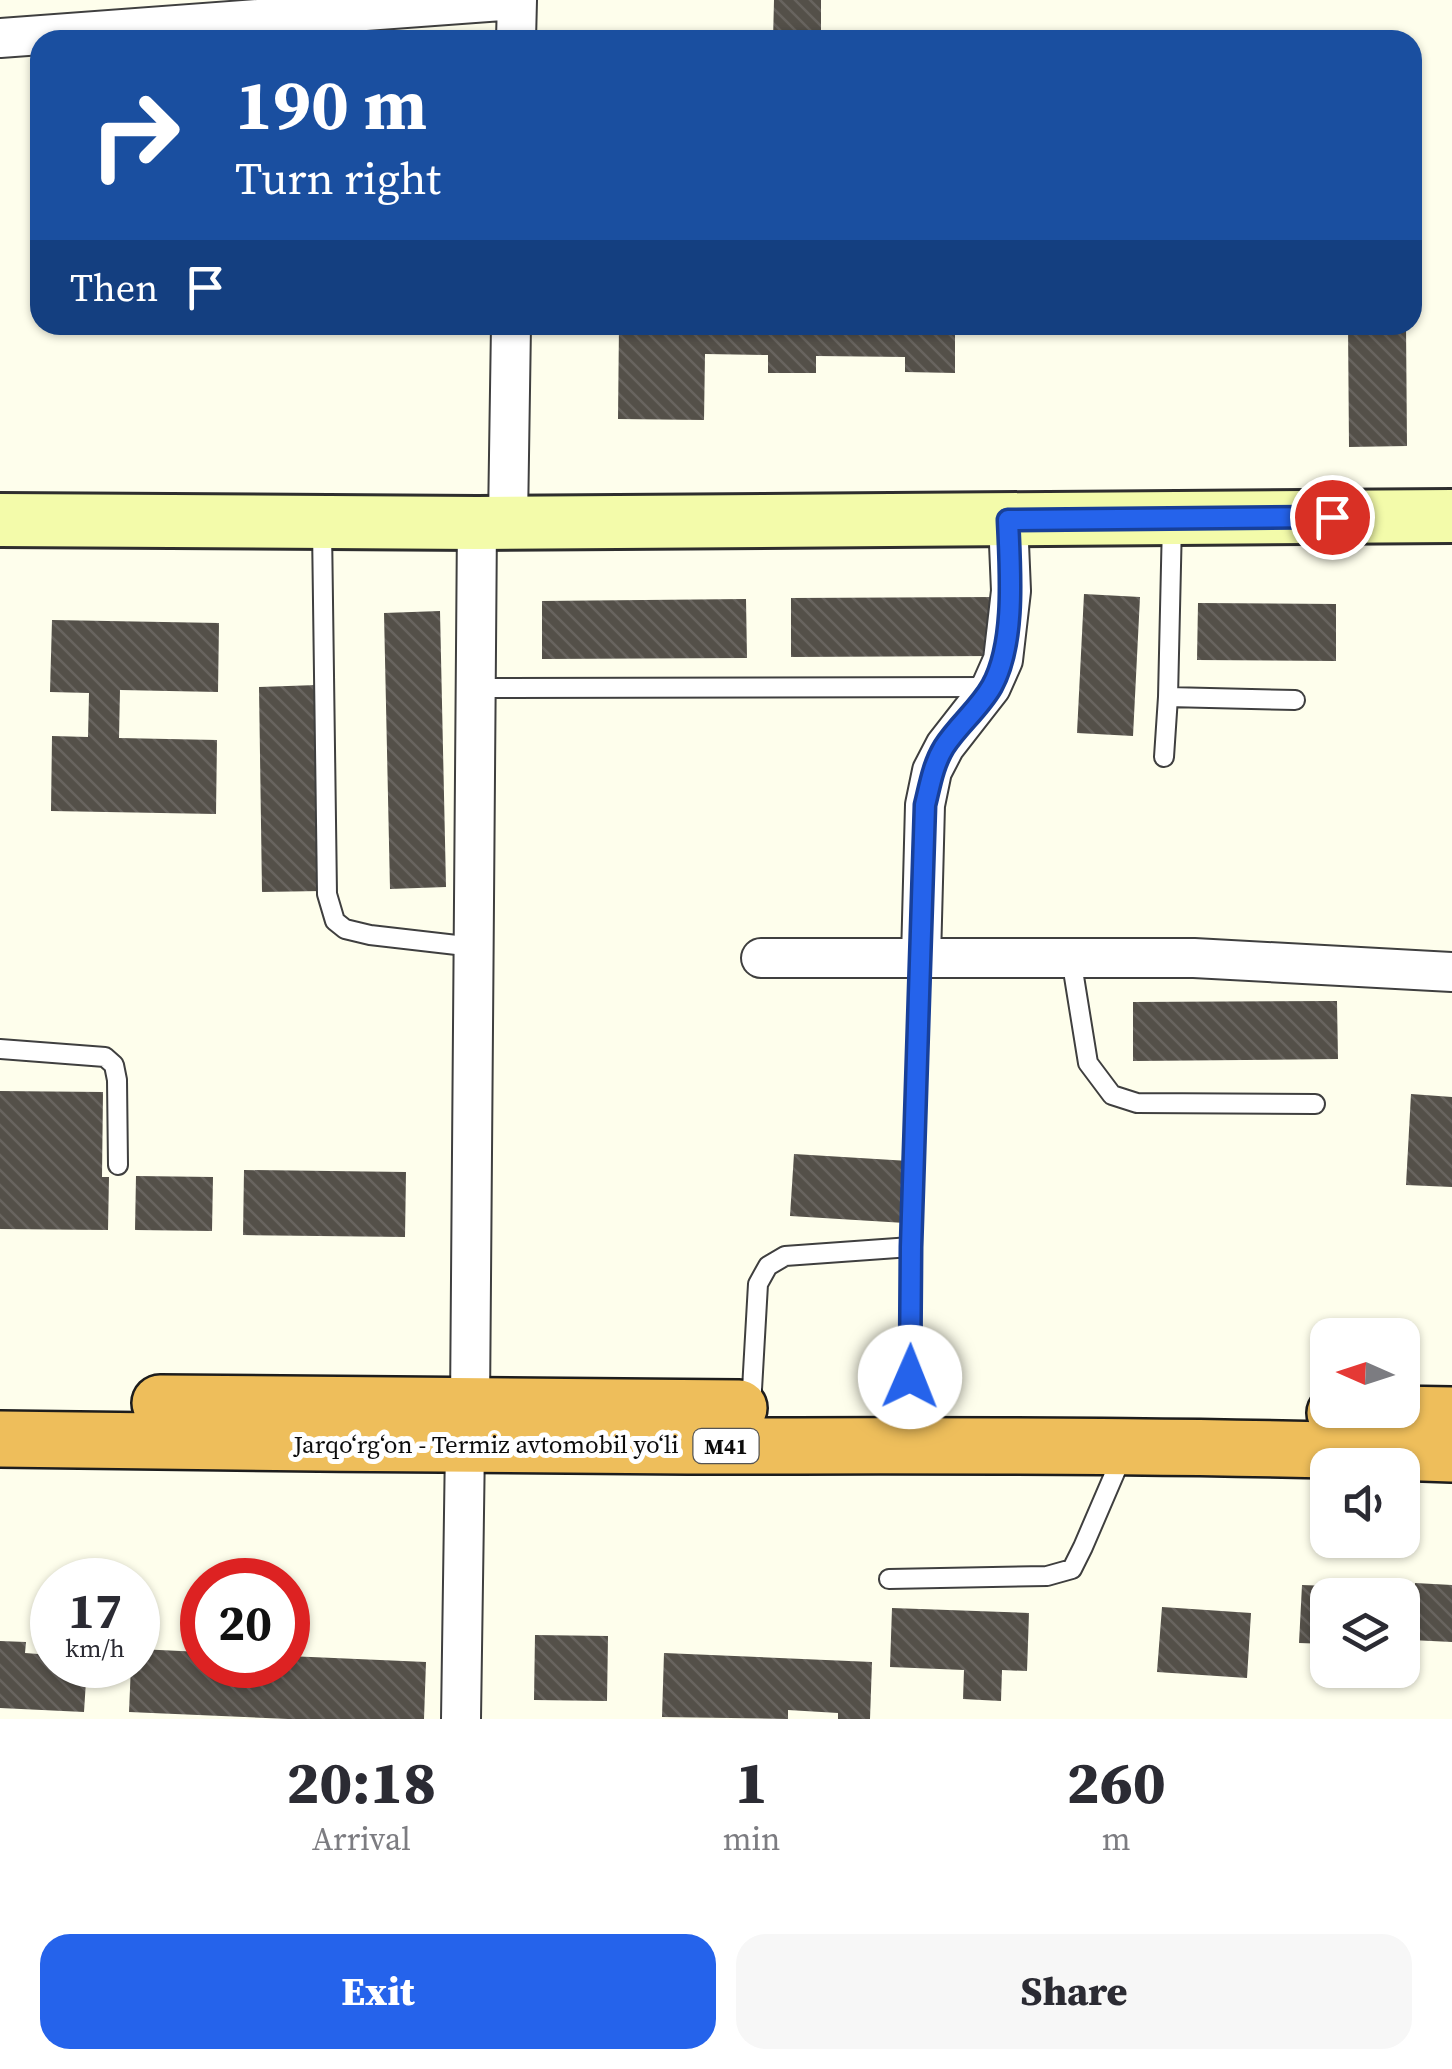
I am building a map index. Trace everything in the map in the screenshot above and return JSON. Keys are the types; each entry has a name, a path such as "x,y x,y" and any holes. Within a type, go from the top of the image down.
{"highway":[{"name":"Jarqoʻrgʻon - Termiz avtomobil yoʻli","path":"0,1402 467,1425 1126,1448 1452,1454"},
{"name":"Jarqoʻrgʻon - Termiz avtomobil yoʻli","path":"0,1439 467,1425 751,1408 1452,1415"}],"street":[{"path":"109,30 516,0 516,30"},
{"path":"0,38 30,36"},
{"path":"461,1719 476,688 510,335"},
{"path":"0,520 492,522 1452,516"},
{"path":"921,958 925,805 932,772 945,746 991,687 1003,660 1010,591 1008,520"},
{"path":"760,958 1194,958 1452,972"}],"lane":[{"path":"1164,757 1172,518"},
{"path":"322,522 330,908 345,929 474,948"},
{"path":"476,688 991,687"},
{"path":"1168,697 1295,700"},
{"path":"910,1409 921,958"},
{"path":"1071,958 1088,1062 1112,1096 1137,1103 1316,1104"},
{"path":"0,1049 105,1056 114,1065 117,1080 118,1166"},
{"path":"751,1408 758,1284 768,1266 785,1256 911,1247"},
{"path":"889,1578 1047,1576 1072,1569 1126,1448"}],"building":[{"path":"774,0 821,0 821,30 773,30"},
{"path":"619,335 955,335 955,373 905,372 905,357 816,356 816,373 768,373 768,355 705,354 704,420 618,419"},
{"path":"1348,335 1406,335 1407,446 1349,447"},
{"path":"1084,594 1140,597 1133,736 1077,733"},
{"path":"995,597 995,656 791,657 791,598"},
{"path":"746,599 747,658 542,659 542,601"},
{"path":"1198,603 1336,604 1336,661 1197,660"},
{"path":"440,611 446,887 390,889 384,613"},
{"path":"52,620 219,623 218,692 120,690 119,738 217,740 216,814 51,811 52,736 88,737 89,693 50,692"},
{"path":"317,685 321,891 262,892 259,687"},
{"path":"1337,1001 1338,1059 1133,1061 1133,1002"},
{"path":"0,1091 103,1092 102,1177 109,1177 108,1230 0,1229"},
{"path":"1411,1094 1452,1097 1452,1187 1406,1185"},
{"path":"794,1154 909,1161 905,1223 790,1216"},
{"path":"244,1170 406,1172 405,1237 243,1235"},
{"path":"136,1176 213,1177 212,1231 135,1230"},
{"path":"1420,1583 1452,1585 1452,1642 1420,1640"},
{"path":"1302,1585 1310,1585 1310,1643 1299,1643"},
{"path":"1162,1607 1251,1613 1247,1678 1157,1672"},
{"path":"892,1608 1029,1613 1027,1671 1002,1670 1001,1701 963,1699 964,1670 890,1667"},
{"path":"535,1635 608,1636 607,1701 534,1700"},
{"path":"0,1641 26,1642 30,1688 86,1688 84,1712 0,1708"},
{"path":"160,1650 180,1651 180,1688 310,1688 310,1657 426,1662 424,1719 288,1719 129,1712 130,1688 160,1688"},
{"path":"664,1653 872,1662 870,1719 838,1719 838,1713 788,1710 788,1719 662,1717"}],"route":[{"path":"910,1377 925,805 932,772 945,746 991,687 1003,660 1010,591 1008,520 1332,517"}]}
